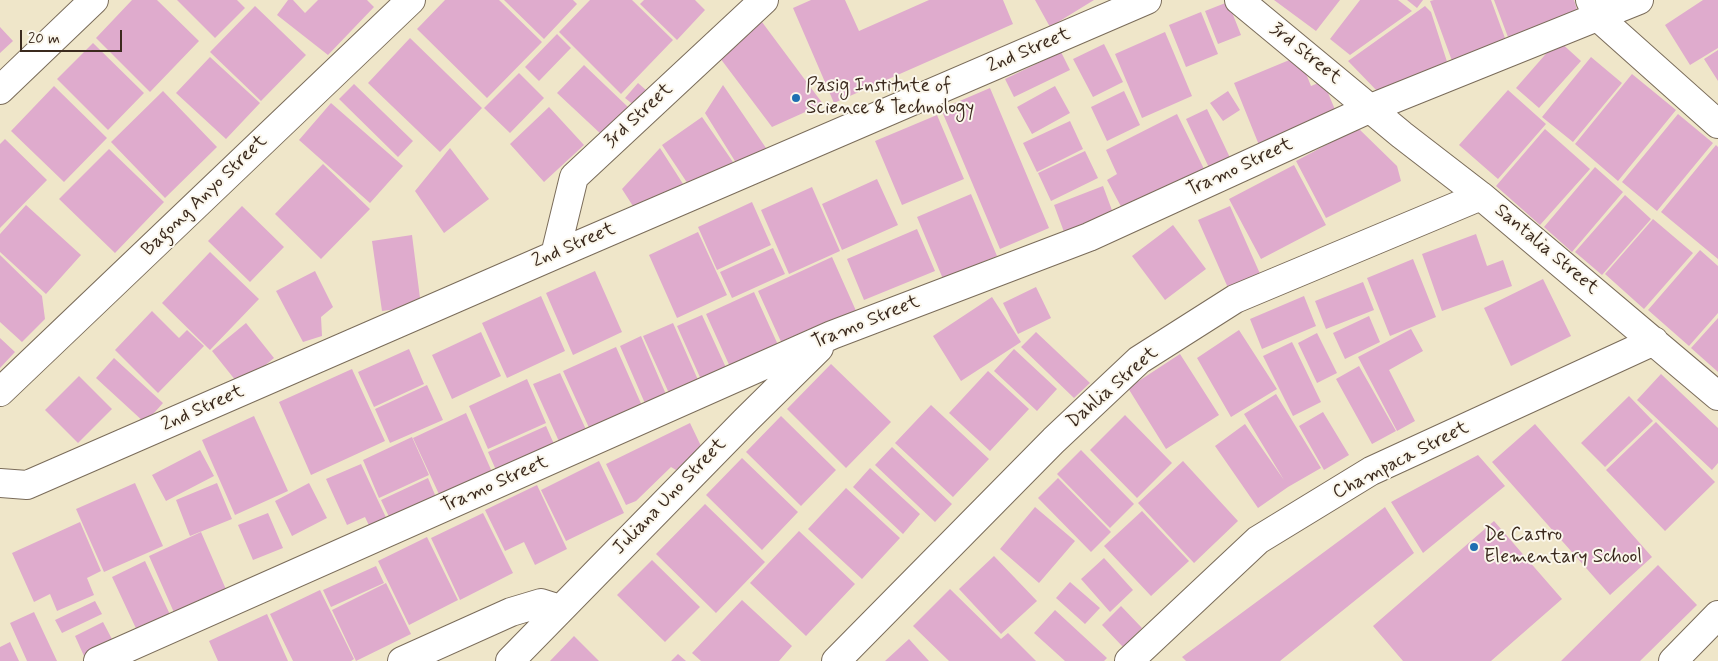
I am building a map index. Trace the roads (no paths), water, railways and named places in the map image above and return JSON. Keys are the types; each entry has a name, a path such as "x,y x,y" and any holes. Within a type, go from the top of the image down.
{"street":[{"path":"0,90 94,0"},
{"name":"Bagong Anyo Street","path":"0,392 411,0"},
{"name":"3rd Street","path":"555,255 574,176 764,0"},
{"name":"2nd Street","path":"0,483 27,486 555,255 1148,0"},
{"name":"3rd Street","path":"1239,0 1371,108"},
{"name":"Tramo Street","path":"98,661 832,335 1089,237 1371,108 1594,9 1639,0"},
{"path":"1594,9 1717,123"},
{"name":"Santalia Street","path":"1371,108 1481,196 1718,396"},
{"name":"Dahlia Street","path":"836,661 1054,440 1139,360 1235,298 1481,196"},
{"name":"Juliana Uno Street","path":"510,661 738,428 832,335"},
{"name":"Champaca Street","path":"1136,659 1258,540 1371,471 1654,341"},
{"path":"402,661 511,612 541,603 560,609"},
{"path":"1673,661 1718,615"}],"place":[{"name":"Pasig Institute of Science & Technology","path":"796,98"},
{"name":"De Castro Elementary School","path":"1474,547"}]}
